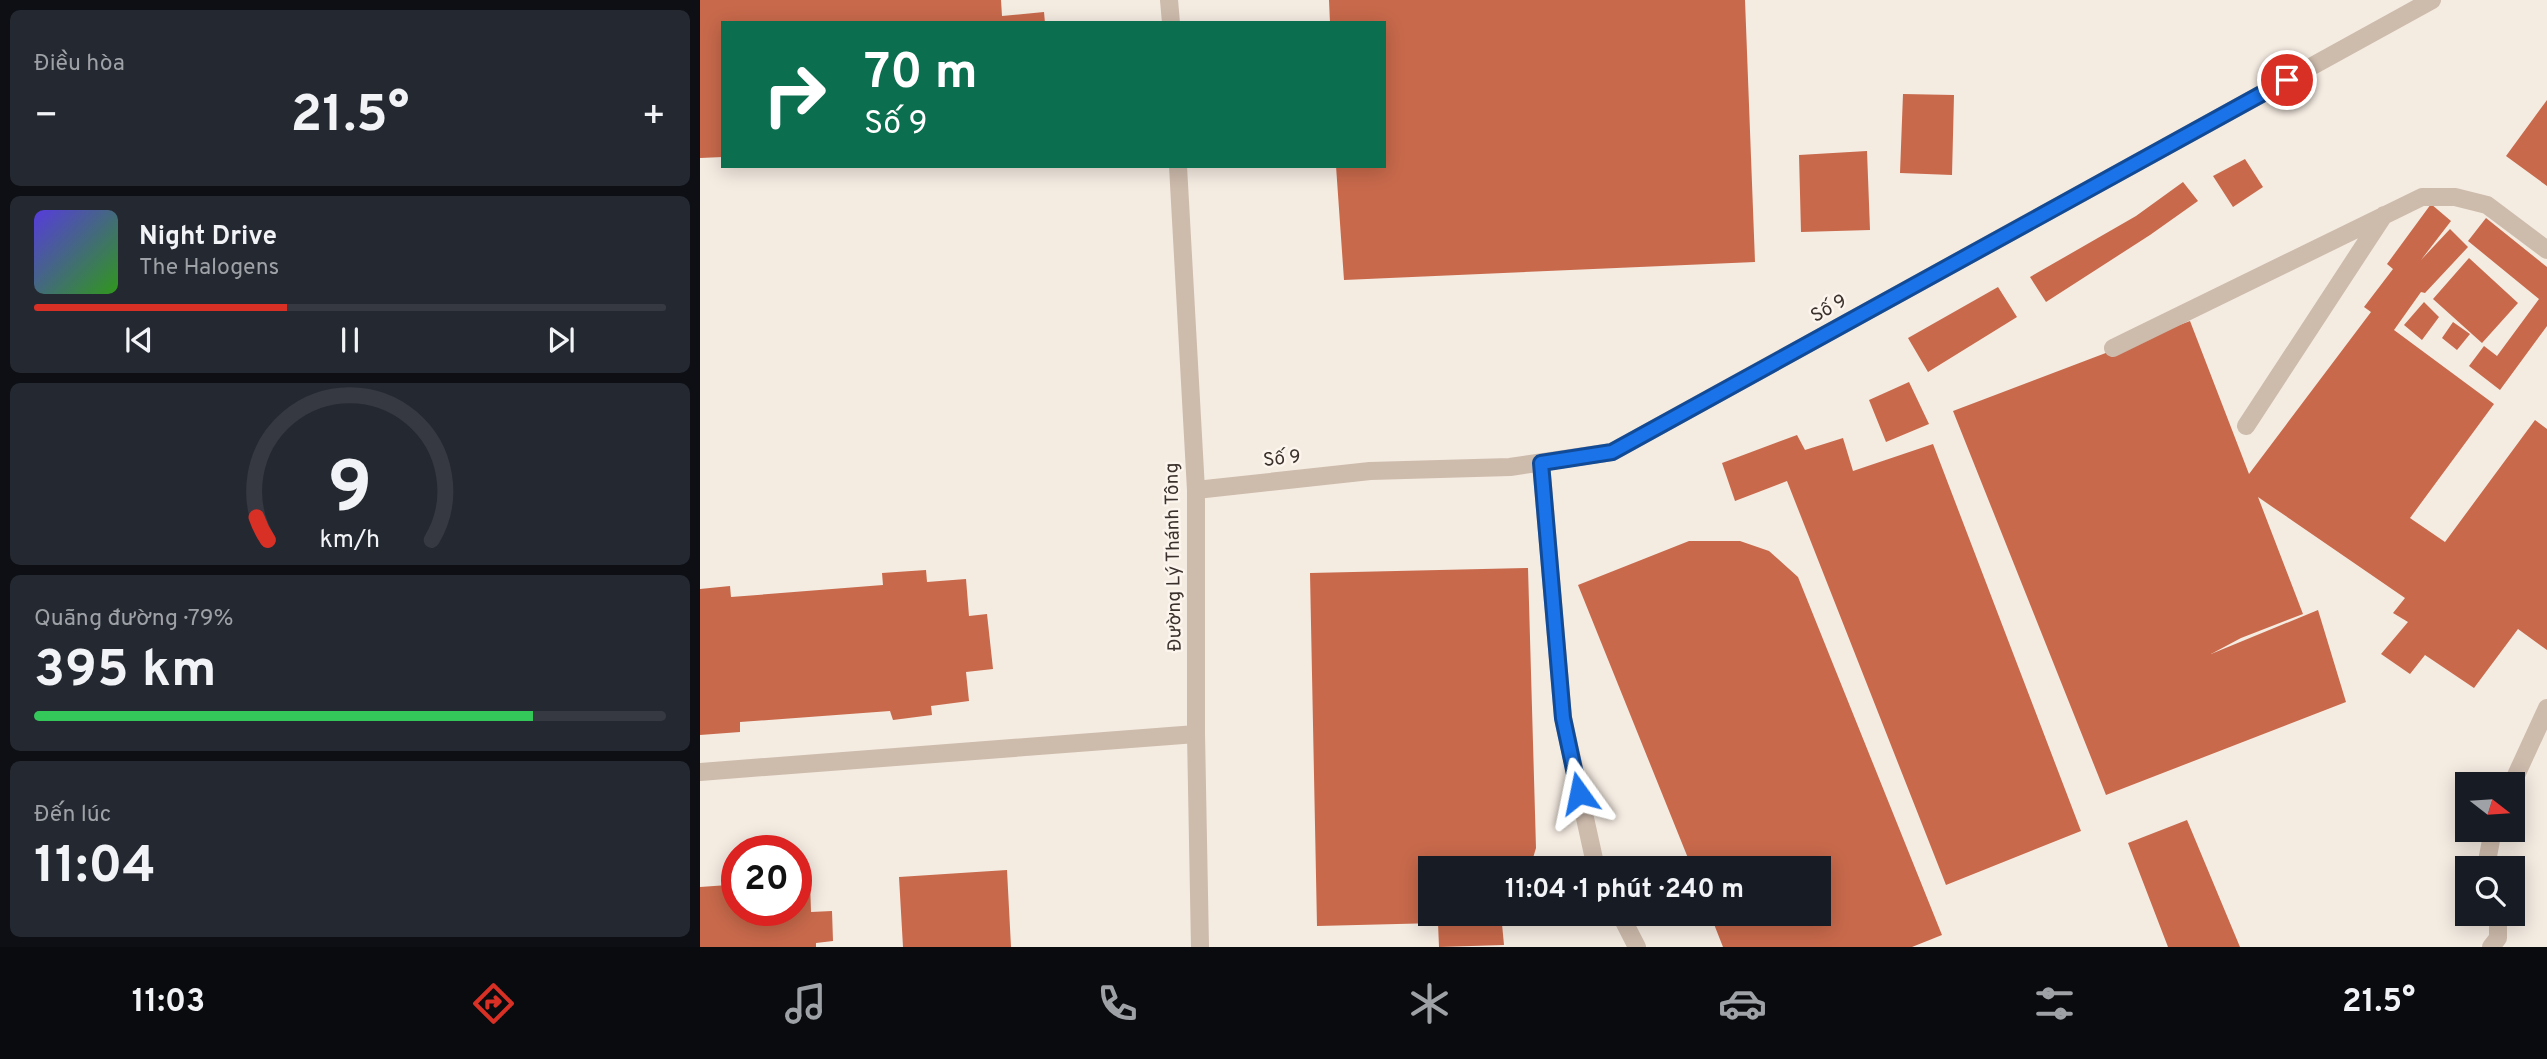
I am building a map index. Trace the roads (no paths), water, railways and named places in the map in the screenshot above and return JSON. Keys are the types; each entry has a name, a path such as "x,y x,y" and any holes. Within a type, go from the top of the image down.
{"street":[{"path":"1169,0 1171,21"},
{"name":"Số 9","path":"1196,490 1370,471 1510,467 1612,452 2432,0"},
{"name":"Đường Lý Thánh Tông","path":"1178,168 1196,490 1196,734 1200,947"},
{"path":"2113,348 2422,197 2455,197 2487,205 2547,250"},
{"path":"2246,426 2385,215"},
{"path":"1541,463 1563,718 1593,856"},
{"path":"2518,772 2547,708"},
{"path":"700,772 1196,734"},
{"path":"1626,926 1637,947"},
{"path":"2491,947 2498,938 2498,926"}]}
